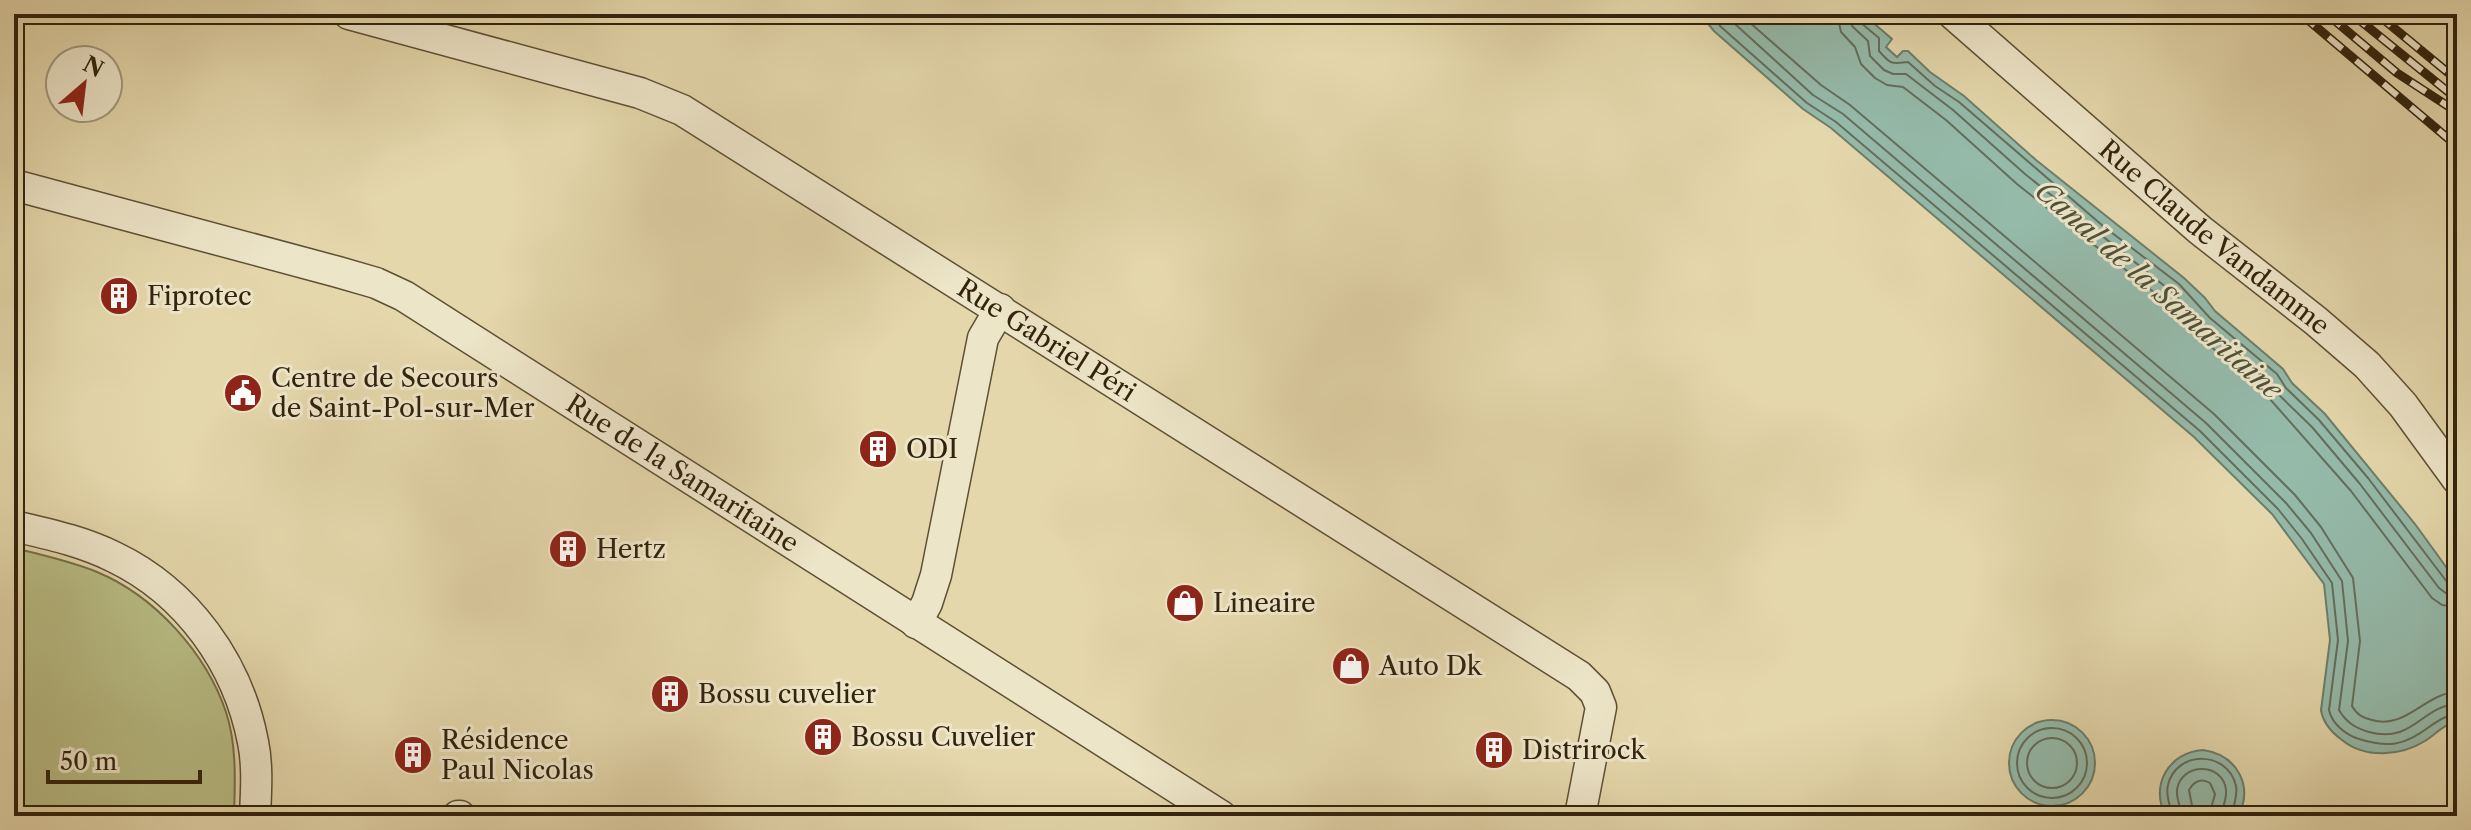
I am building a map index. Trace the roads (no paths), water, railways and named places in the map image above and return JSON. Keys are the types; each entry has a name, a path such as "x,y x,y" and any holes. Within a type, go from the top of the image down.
{"street":[{"name":"Rue Gabriel Péri","path":"349,14 661,100 708,124 1587,683 1601,707 1580,816"},
{"name":"Rue Claude Vandamme","path":"1953,14 2200,230 2367,365 2403,405 2457,479"},
{"name":"Rue de la Samaritaine","path":"14,185 338,272 390,289 435,314 1221,816"},
{"path":"916,623 933,586 983,338 1000,309"},
{"path":"14,526 85,544 124,562 163,588 199,623 226,664 248,721 254,746 255,816"}],"water":[{"name":"Canal de la Samaritaine","path":"1700,14 1863,14 1892,39 1886,47 1897,57 1908,51 1930,72 1964,96 2036,160 2184,278 2215,311 2283,369 2292,383 2325,414 2415,524 2457,582 2457,722 2415,746 2394,752 2361,750 2334,734 2321,710 2330,640 2324,584 2272,514 2194,437 1831,128 1803,109 1714,31"},
{"path":"2052,720 2076,727 2088,739 2095,763 2088,787 2076,799 2052,806 2028,799 2016,787 2009,763 2016,739 2028,727"},
{"path":"2203,750 2225,758 2239,774 2244,794 2238,816 2166,816 2160,793 2165,772 2180,757"}],"railway":[{"path":"2301,14 2457,146"},
{"path":"2327,14 2397,73 2457,112"},
{"path":"2352,14 2457,99"},
{"path":"2377,14 2457,80"}],"place":[{"name":"Fiprotec","path":"119,296"},
{"name":"Centre de Secours de Saint-Pol-sur-Mer","path":"243,393"},
{"name":"ODI","path":"878,449"},
{"name":"Hertz","path":"568,549"},
{"name":"Lineaire","path":"1185,603"},
{"name":"Auto Dk","path":"1351,666"},
{"name":"Bossu cuvelier","path":"670,694"},
{"name":"Bossu Cuvelier","path":"823,737"},
{"name":"Distrirock","path":"1494,750"},
{"name":"Résidence Paul Nicolas","path":"413,755"}]}
